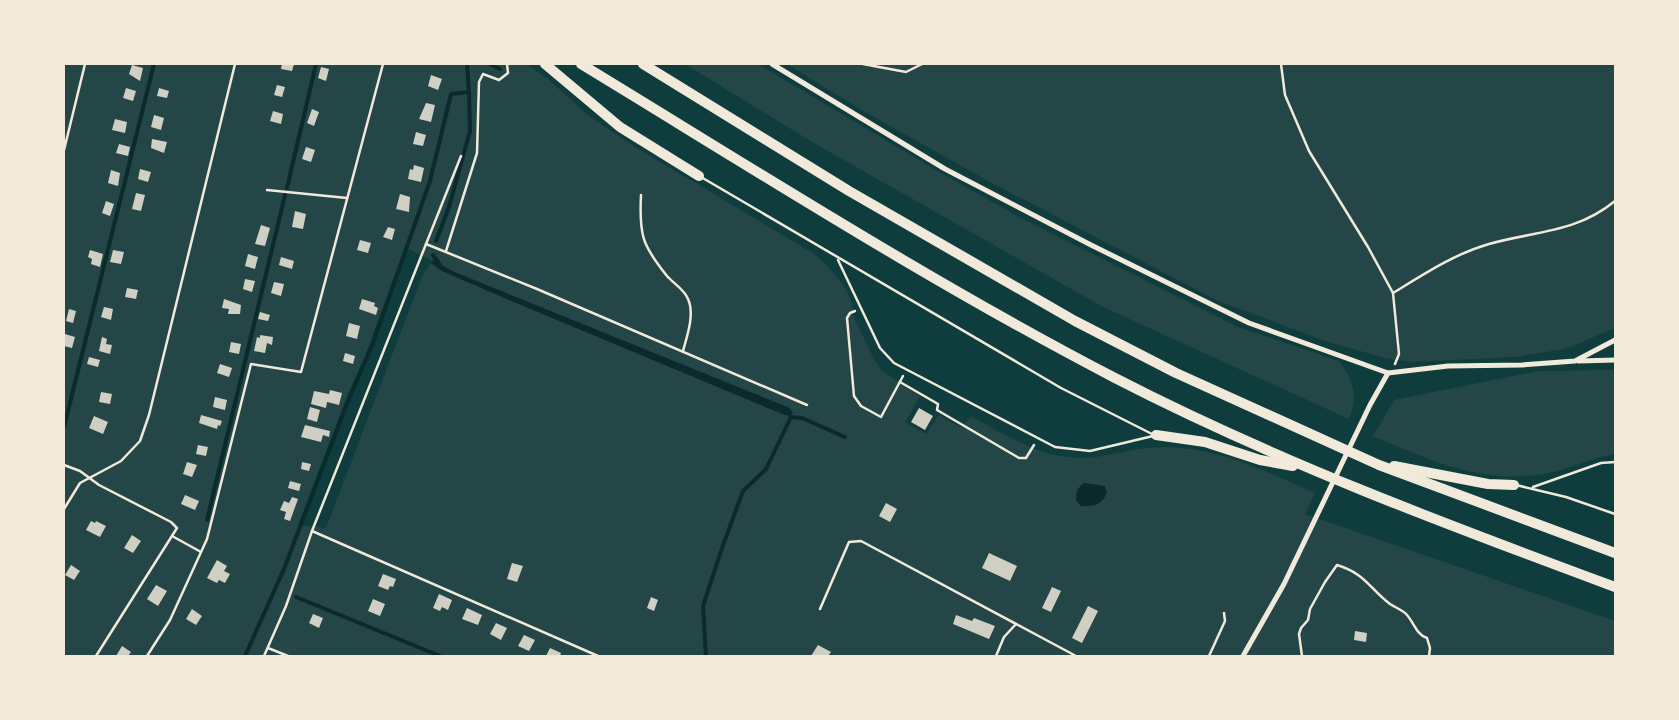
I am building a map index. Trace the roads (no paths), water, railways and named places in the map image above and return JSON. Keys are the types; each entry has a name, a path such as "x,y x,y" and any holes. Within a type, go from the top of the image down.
{"highway":[{"path":"544,64 620,127 699,176"},
{"path":"581,64 806,201 984,306 1115,378 1372,496 1615,587"},
{"path":"644,64 849,191 1075,321 1184,377 1379,465 1615,553"},
{"path":"1156,436 1205,442 1260,460 1310,469"},
{"path":"1379,465 1488,484 1514,485"}],"street":[{"path":"772,64 945,169 1091,245 1249,323 1388,372 1448,366 1522,365 1615,360"},
{"path":"1574,361 1615,340"},
{"path":"1244,656 1284,584 1370,405 1388,372"}],"lane":[{"path":"699,176 1061,388 1156,436"},
{"path":"838,259 880,348 894,363 906,370 1055,447 1090,451 1156,436"},
{"path":"1532,488 1601,464 1615,462"},
{"path":"1514,485 1532,488 1615,514"}],"waterway":[{"path":"64,427 154,64"},
{"path":"287,188 316,64"},
{"path":"245,656 284,569 346,406 373,343 430,181 451,94 469,92 467,64"},
{"path":"490,64 500,69"},
{"path":"436,241 449,207 470,131 469,92"},
{"path":"207,520 285,195"},
{"path":"433,255 440,265"},
{"path":"706,656 703,606 722,548 743,491 766,469 791,417 787,412"},
{"path":"791,417 802,418 845,437"},
{"path":"296,597 440,656"}]}
